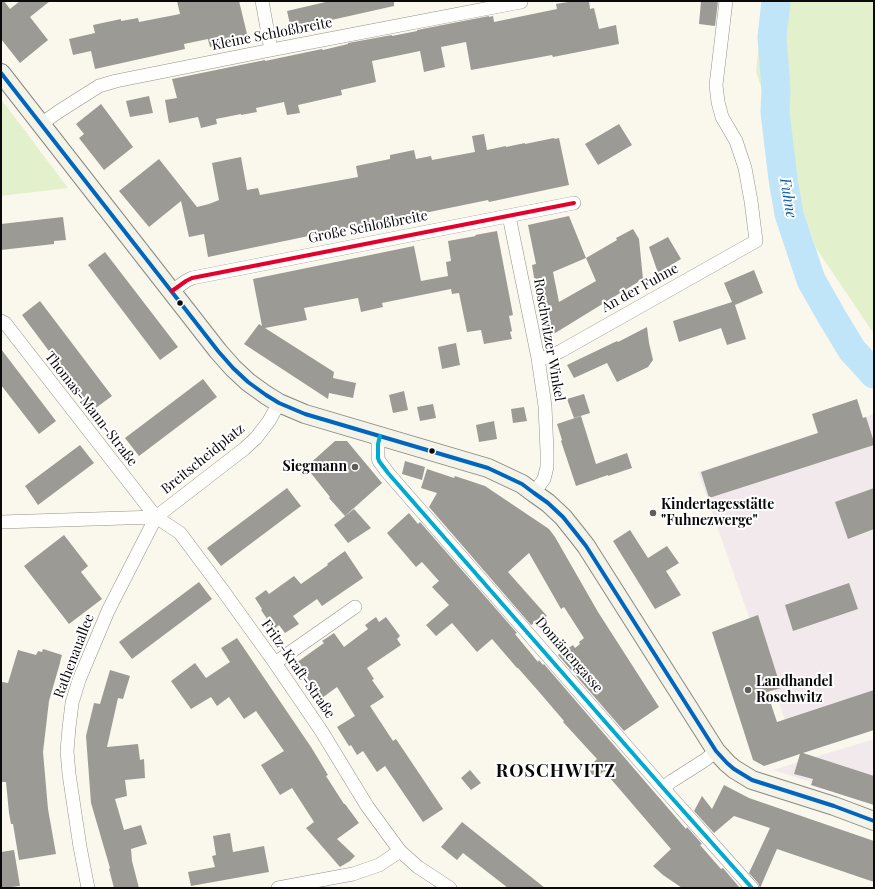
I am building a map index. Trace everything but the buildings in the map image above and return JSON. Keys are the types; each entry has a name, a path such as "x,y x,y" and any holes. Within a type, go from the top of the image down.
{"main road":[{"path":"1,73 218,351 248,382 279,403 305,414 488,468 517,482 534,493 563,517 586,546 721,757 734,769 752,780 834,806 874,821"}],"street":[{"path":"262,1 271,50"},
{"name":"An der Fuhne","path":"538,358 549,357 561,351 756,241 745,168 736,141 722,117 717,96 716,84 726,1"},
{"name":"Kleine Schloßbreite","path":"41,124 99,86 116,81 521,2"},
{"name":"Große Schloßbreite","path":"172,292 192,278 574,203"},
{"name":"Roschwitzer Winkel","path":"509,216 538,358 545,406 547,467 544,479 534,493"},
{"name":"Thomas-Mann-Straße","path":"1,321 5,323 156,517"},
{"name":"Breitscheidplatz","path":"156,517 256,438 269,422 279,403"},
{"name":"Domänengasse","path":"380,436 378,444 378,458 388,473 752,888"},
{"path":"1,522 156,517"},
{"name":"Fritz-Kraft-Straße","path":"156,517 180,533 275,663 322,732 367,806 400,851 418,867 450,888"},
{"name":"Rathenauallee","path":"88,888 80,847 67,751 72,703 79,680 108,611 156,517"},
{"path":"275,663 355,607"},
{"path":"663,788 716,751"},
{"path":"278,888 353,874 379,864 400,851"}],"shaded area":[{"path":"874,414 874,693 785,720 698,472"},
{"path":"874,739 874,802 773,770"}],"green space":[{"path":"763,1 874,1 874,334 816,248 756,72"},
{"path":"1,99 68,188 1,196"}],"waterway":[{"name":"Fuhne","path":"776,1 772,37 776,90 775,112 789,214 811,280 852,350 874,374"}],"transit line":[{"path":"1,73 218,351 248,382 279,403 305,414 488,468 522,484 548,503 563,517 586,546 716,751 727,763 752,780 834,806 874,821"},
{"path":"172,291 192,278 574,203"},
{"path":"380,436 378,444 378,458 388,473 752,888"}],"place":[{"name":"Siegmann","path":"355,467"},
{"name":"Kindertagesstätte \"Fuhnezwerge\"","path":"653,513"},
{"name":"Landhandel Roschwitz","path":"748,690"}],"district":[{"name":"ROSCHWITZ","path":"556,771"}]}
